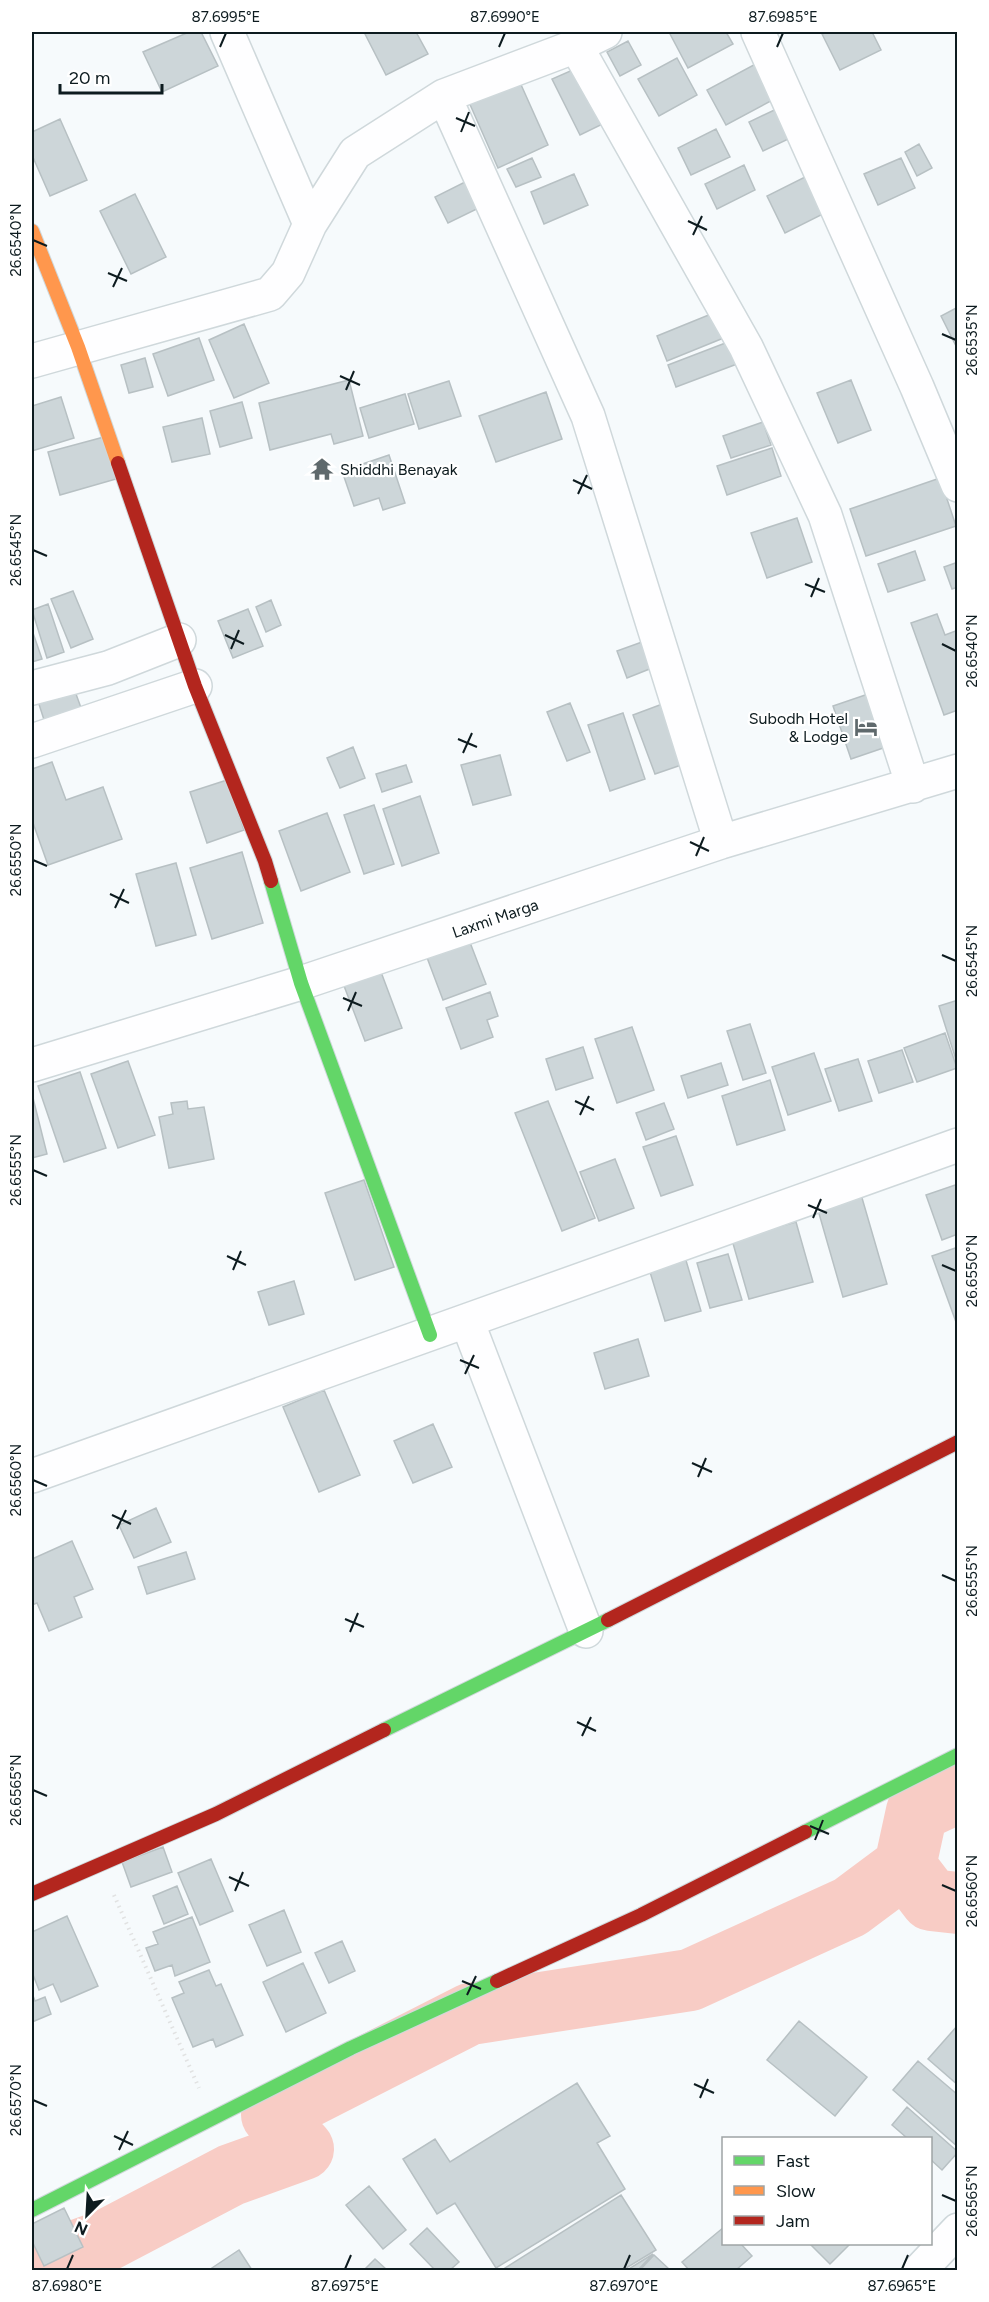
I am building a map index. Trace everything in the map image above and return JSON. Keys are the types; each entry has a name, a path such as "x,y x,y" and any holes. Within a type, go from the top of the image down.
{"street":[{"path":"226,32 310,224"},
{"path":"32,361 270,294 288,273 310,224 355,153 444,96 557,44 605,32"},
{"path":"758,32 916,387 957,485"},
{"path":"557,44 746,347 825,515 912,786"},
{"path":"444,96 588,416 721,842"},
{"path":"32,231 78,347 195,686 265,861 301,983 430,1335"},
{"path":"32,688 108,668 179,639"},
{"path":"32,741 195,686"},
{"name":"Laxmi Marga","path":"32,1065 301,983 721,842 957,771"},
{"path":"32,1476 957,1145"},
{"path":"467,1321 586,1631"},
{"path":"32,1894 216,1814 586,1631 957,1442"},
{"path":"32,2210 351,2048 641,1915 957,1755"},
{"path":"920,2271 957,2230"}],"path":[{"path":"100,1864 213,2119"}],"building":[{"path":"189,32 201,32 218,66 162,92 143,52"},
{"path":"364,32 416,32 428,54 386,75"},
{"path":"669,32 726,32 733,44 688,68"},
{"path":"872,32 881,50 840,70 822,34"},
{"path":"628,41 641,65 620,76 607,52"},
{"path":"677,58 697,95 659,116 638,79"},
{"path":"763,60 782,95 726,125 707,90"},
{"path":"584,65 615,118 580,135 552,79"},
{"path":"518,78 548,145 498,168 468,100"},
{"path":"785,105 799,134 763,151 749,122"},
{"path":"60,119 87,180 50,196 32,155 32,132"},
{"path":"716,129 730,157 691,175 678,148"},
{"path":"919,144 932,168 917,176 905,152"},
{"path":"532,158 541,177 516,187 507,169"},
{"path":"901,158 915,188 878,205 864,174"},
{"path":"744,165 755,190 717,209 705,184"},
{"path":"815,172 833,209 785,233 767,196"},
{"path":"574,174 588,205 544,224 531,192"},
{"path":"471,179 485,205 448,223 435,197"},
{"path":"135,194 166,257 131,274 100,211"},
{"path":"958,307 958,350 941,316"},
{"path":"716,312 726,337 667,361 657,336"},
{"path":"244,324 269,383 234,398 209,340"},
{"path":"199,338 214,380 168,396 153,354"},
{"path":"728,342 737,364 676,387 668,365"},
{"path":"145,358 153,387 129,393 121,365"},
{"path":"349,380 363,436 334,444 331,434 270,450 259,403"},
{"path":"851,380 871,430 838,443 817,393"},
{"path":"449,381 461,416 419,429 408,394"},
{"path":"546,392 562,439 496,462 479,416"},
{"path":"405,394 414,424 369,438 360,408"},
{"path":"61,397 74,438 32,451 32,406"},
{"path":"242,402 252,438 220,447 210,411"},
{"path":"202,418 210,454 172,462 163,427"},
{"path":"763,422 771,445 731,458 723,436"},
{"path":"104,437 116,479 60,495 48,452"},
{"path":"772,448 781,476 727,495 717,466"},
{"path":"389,455 405,503 383,510 379,498 354,506 342,471"},
{"path":"940,478 956,526 866,556 850,509"},
{"path":"797,518 812,562 767,578 751,533"},
{"path":"915,551 925,580 888,592 878,564"},
{"path":"958,562 958,587 952,589 944,567"},
{"path":"73,591 93,639 71,648 51,599"},
{"path":"271,600 281,625 266,632 256,607"},
{"path":"48,604 64,652 47,658 32,610"},
{"path":"248,609 263,646 233,658 218,621"},
{"path":"937,614 945,635 958,630 958,710 944,715 911,623"},
{"path":"32,630 42,659 32,662"},
{"path":"642,642 652,668 627,678 617,651"},
{"path":"72,683 84,716 47,729 36,695"},
{"path":"877,691 895,744 851,759 833,706"},
{"path":"673,700 690,762 655,774 633,715"},
{"path":"570,703 590,752 567,761 547,712"},
{"path":"623,713 645,779 610,791 588,725"},
{"path":"353,747 365,778 340,788 327,758"},
{"path":"500,755 511,795 473,805 461,765"},
{"path":"52,762 66,800 103,787 122,839 48,865 32,820 32,769"},
{"path":"406,765 412,782 382,792 376,774"},
{"path":"227,780 244,830 207,843 190,792"},
{"path":"420,796 439,853 402,866 383,809"},
{"path":"374,805 394,864 364,874 344,815"},
{"path":"327,813 350,872 301,891 279,831"},
{"path":"242,852 263,923 212,939 190,868"},
{"path":"176,863 196,935 156,946 136,874"},
{"path":"466,932 486,984 443,1000 423,947"},
{"path":"378,964 402,1028 365,1041 341,978"},
{"path":"490,992 498,1016 487,1020 493,1037 461,1049 446,1008"},
{"path":"958,1000 958,1063 957,1063 939,1006"},
{"path":"750,1024 766,1073 743,1080 727,1031"},
{"path":"632,1027 654,1090 617,1103 595,1039"},
{"path":"945,1033 957,1068 917,1082 904,1048"},
{"path":"583,1047 593,1078 556,1090 546,1059"},
{"path":"902,1050 913,1082 879,1093 868,1061"},
{"path":"814,1053 831,1101 788,1115 772,1067"},
{"path":"858,1059 872,1101 839,1111 825,1069"},
{"path":"128,1061 155,1135 118,1148 91,1074"},
{"path":"721,1063 728,1085 688,1098 681,1076"},
{"path":"80,1072 106,1148 64,1162 38,1086"},
{"path":"770,1080 785,1130 737,1145 722,1096"},
{"path":"32,1094 47,1154 32,1158"},
{"path":"187,1101 188,1109 204,1107 214,1159 169,1168 159,1117 173,1114 171,1103"},
{"path":"548,1101 595,1218 562,1231 515,1113"},
{"path":"664,1103 674,1129 646,1140 636,1113"},
{"path":"676,1136 693,1185 661,1196 643,1147"},
{"path":"615,1159 634,1208 599,1221 580,1172"},
{"path":"364,1180 394,1267 355,1280 325,1193"},
{"path":"958,1184 958,1234 942,1240 926,1195"},
{"path":"860,1191 887,1284 843,1297 816,1203"},
{"path":"796,1222 813,1282 749,1299 732,1240"},
{"path":"682,1247 701,1311 665,1321 646,1259"},
{"path":"958,1247 958,1322 956,1322 932,1256"},
{"path":"728,1254 742,1300 710,1308 697,1263"},
{"path":"294,1281 304,1314 269,1325 258,1292"},
{"path":"638,1339 649,1376 605,1389 594,1353"},
{"path":"324,1390 360,1475 319,1492 283,1407"},
{"path":"433,1424 452,1467 413,1483 394,1441"},
{"path":"156,1508 171,1542 134,1558 119,1525"},
{"path":"72,1541 93,1589 74,1597 82,1617 49,1631 37,1603 32,1605 32,1559"},
{"path":"186,1552 195,1579 147,1594 138,1567"},
{"path":"163,1847 172,1872 131,1887 122,1862"},
{"path":"211,1859 233,1911 200,1925 178,1873"},
{"path":"177,1886 188,1914 164,1924 153,1896"},
{"path":"284,1910 301,1952 267,1966 249,1925"},
{"path":"67,1916 98,1986 61,2002 53,1984 39,1990 32,1972 32,1932"},
{"path":"192,1917 210,1962 175,1976 172,1965 155,1971 146,1948 158,1944 153,1932"},
{"path":"342,1941 355,1971 329,1983 315,1953"},
{"path":"303,1963 326,2013 286,2032 263,1982"},
{"path":"209,1970 216,1986 221,1984 243,2035 216,2047 213,2039 193,2047 172,1998 184,1993 179,1982"},
{"path":"32,1993 35,2001 45,1997 51,2014 32,2022"},
{"path":"799,2021 867,2077 835,2116 767,2060"},
{"path":"958,2025 958,2085 928,2059"},
{"path":"918,2061 958,2095 957,2146 893,2090"},
{"path":"577,2083 610,2136 597,2143 625,2189 496,2268 455,2203 437,2214 403,2159 435,2139 450,2162"},
{"path":"907,2107 958,2152 942,2170 932,2161 932,2137 906,2137 892,2125"},
{"path":"369,2186 406,2230 383,2249 346,2205"},
{"path":"621,2195 656,2250 623,2270 502,2270"},
{"path":"64,2208 83,2247 44,2266 32,2241 32,2224"},
{"path":"427,2228 459,2262 450,2270 435,2270 410,2244"},
{"path":"722,2229 722,2245 742,2245 752,2256 736,2270 689,2270 682,2262"},
{"path":"811,2245 849,2245 830,2264"},
{"path":"239,2250 252,2270 209,2270"},
{"path":"653,2254 638,2270 627,2270"},
{"path":"654,2255 670,2270 640,2270"},
{"path":"375,2259 387,2270 364,2270"}],"waterway":[{"path":"32,2267 107,2240 231,2175 303,2149 272,2115 470,2014 690,1980 850,1907 905,1866 917,1811 958,1792"},
{"path":"905,1866 931,1900 958,1903"}],"traffic: fast":[{"path":"271,881 301,983 430,1335"},
{"path":"384,1730 608,1620"},
{"path":"805,1832 958,1755"},
{"path":"32,2210 351,2048 497,1981"}],"traffic: slow":[{"path":"32,231 78,347 118,463"}],"traffic: jam":[{"path":"118,463 195,686 271,881"},
{"path":"608,1620 958,1442"},
{"path":"32,1894 216,1814 384,1730"},
{"path":"497,1981 641,1915 805,1832"}],"place":[{"name":"Shiddhi Benayak","path":"322,469"},
{"name":"Subodh Hotel & Lodge","path":"866,727"}]}
